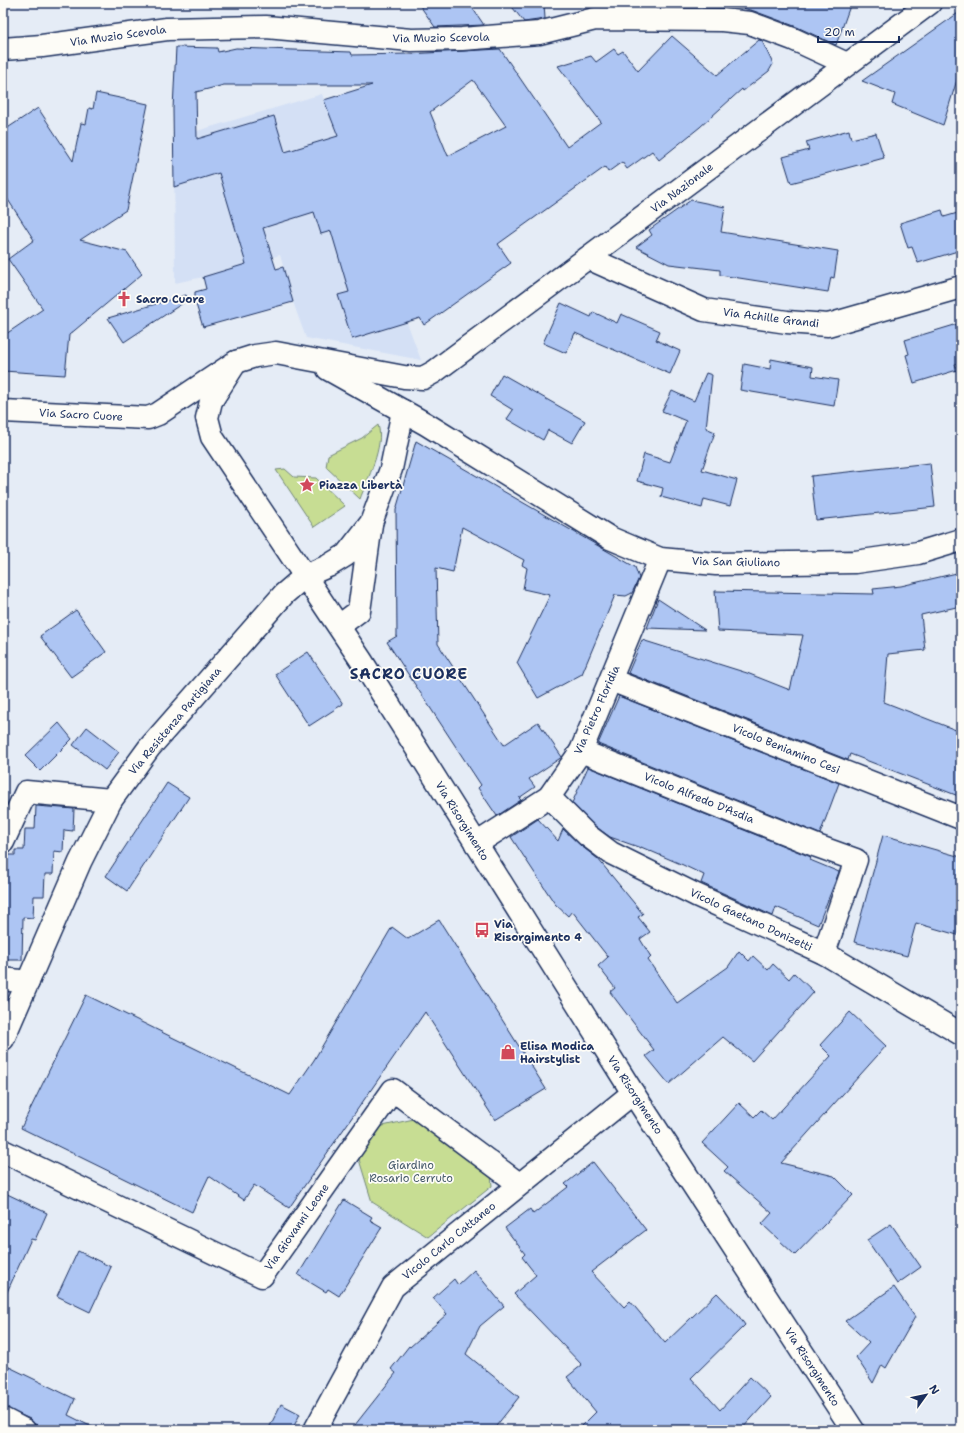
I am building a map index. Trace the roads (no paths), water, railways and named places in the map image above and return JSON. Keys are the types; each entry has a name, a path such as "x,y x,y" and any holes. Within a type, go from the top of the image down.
{"street":[{"name":"Via Nazionale","path":"158,414 236,362 255,356 276,353 404,377 423,378 434,372 930,3"},
{"name":"Via Muzio Scevola","path":"3,48 42,46 167,29 266,27 411,40 462,39 539,34 595,19 722,20 750,23 793,39 847,64"},
{"name":"Via Achille Grandi","path":"588,258 704,310 788,322 828,325 961,288"},
{"name":"Via San Giuliano","path":"314,360 426,424 610,538 660,559 716,564 855,562 918,553 961,540"},
{"name":"Via Risorgimento","path":"236,362 211,401 207,418 212,437 339,626 633,1093 853,1430"},
{"name":"Via Sacro Cuore","path":"3,411 148,418 158,414"},
{"path":"339,626 359,611 371,522 391,469 403,411"},
{"name":"Via Resistenza Partigiana","path":"3,1039 80,862 111,800 149,748 284,594 305,576 328,566 346,555 371,522"},
{"name":"Via Pietro Floridia","path":"476,844 549,797 582,750 660,559"},
{"name":"Vicolo Beniamino Cesi","path":"611,680 961,818"},
{"name":"Vicolo Alfredo D'Asdia","path":"582,750 817,846 856,860 824,954"},
{"path":"3,842 26,792 111,800"},
{"name":"Vicolo Gaetano Donizetti","path":"549,797 587,835 611,853 696,895 824,954 961,1034"},
{"path":"3,979 28,982"},
{"name":"Via Giovanni Leone","path":"3,1151 262,1276 393,1090 519,1184"},
{"name":"Vicolo Carlo Cattaneo","path":"323,1427 393,1287 633,1093"},
{"path":"3,1419 24,1430"}],"place":[{"name":"Sacro Cuore","path":"124,299"},
{"name":"Piazza Libertà","path":"307,485"},
{"name":"Via Risorgimento 4","path":"482,930"},
{"name":"Elisa Modica Hairstylist","path":"508,1052"}],"district":[{"name":"SACRO CUORE","path":"409,674"}],"park label":[{"name":"Giardino Rosario Cerruto","path":"411,1171"}]}
